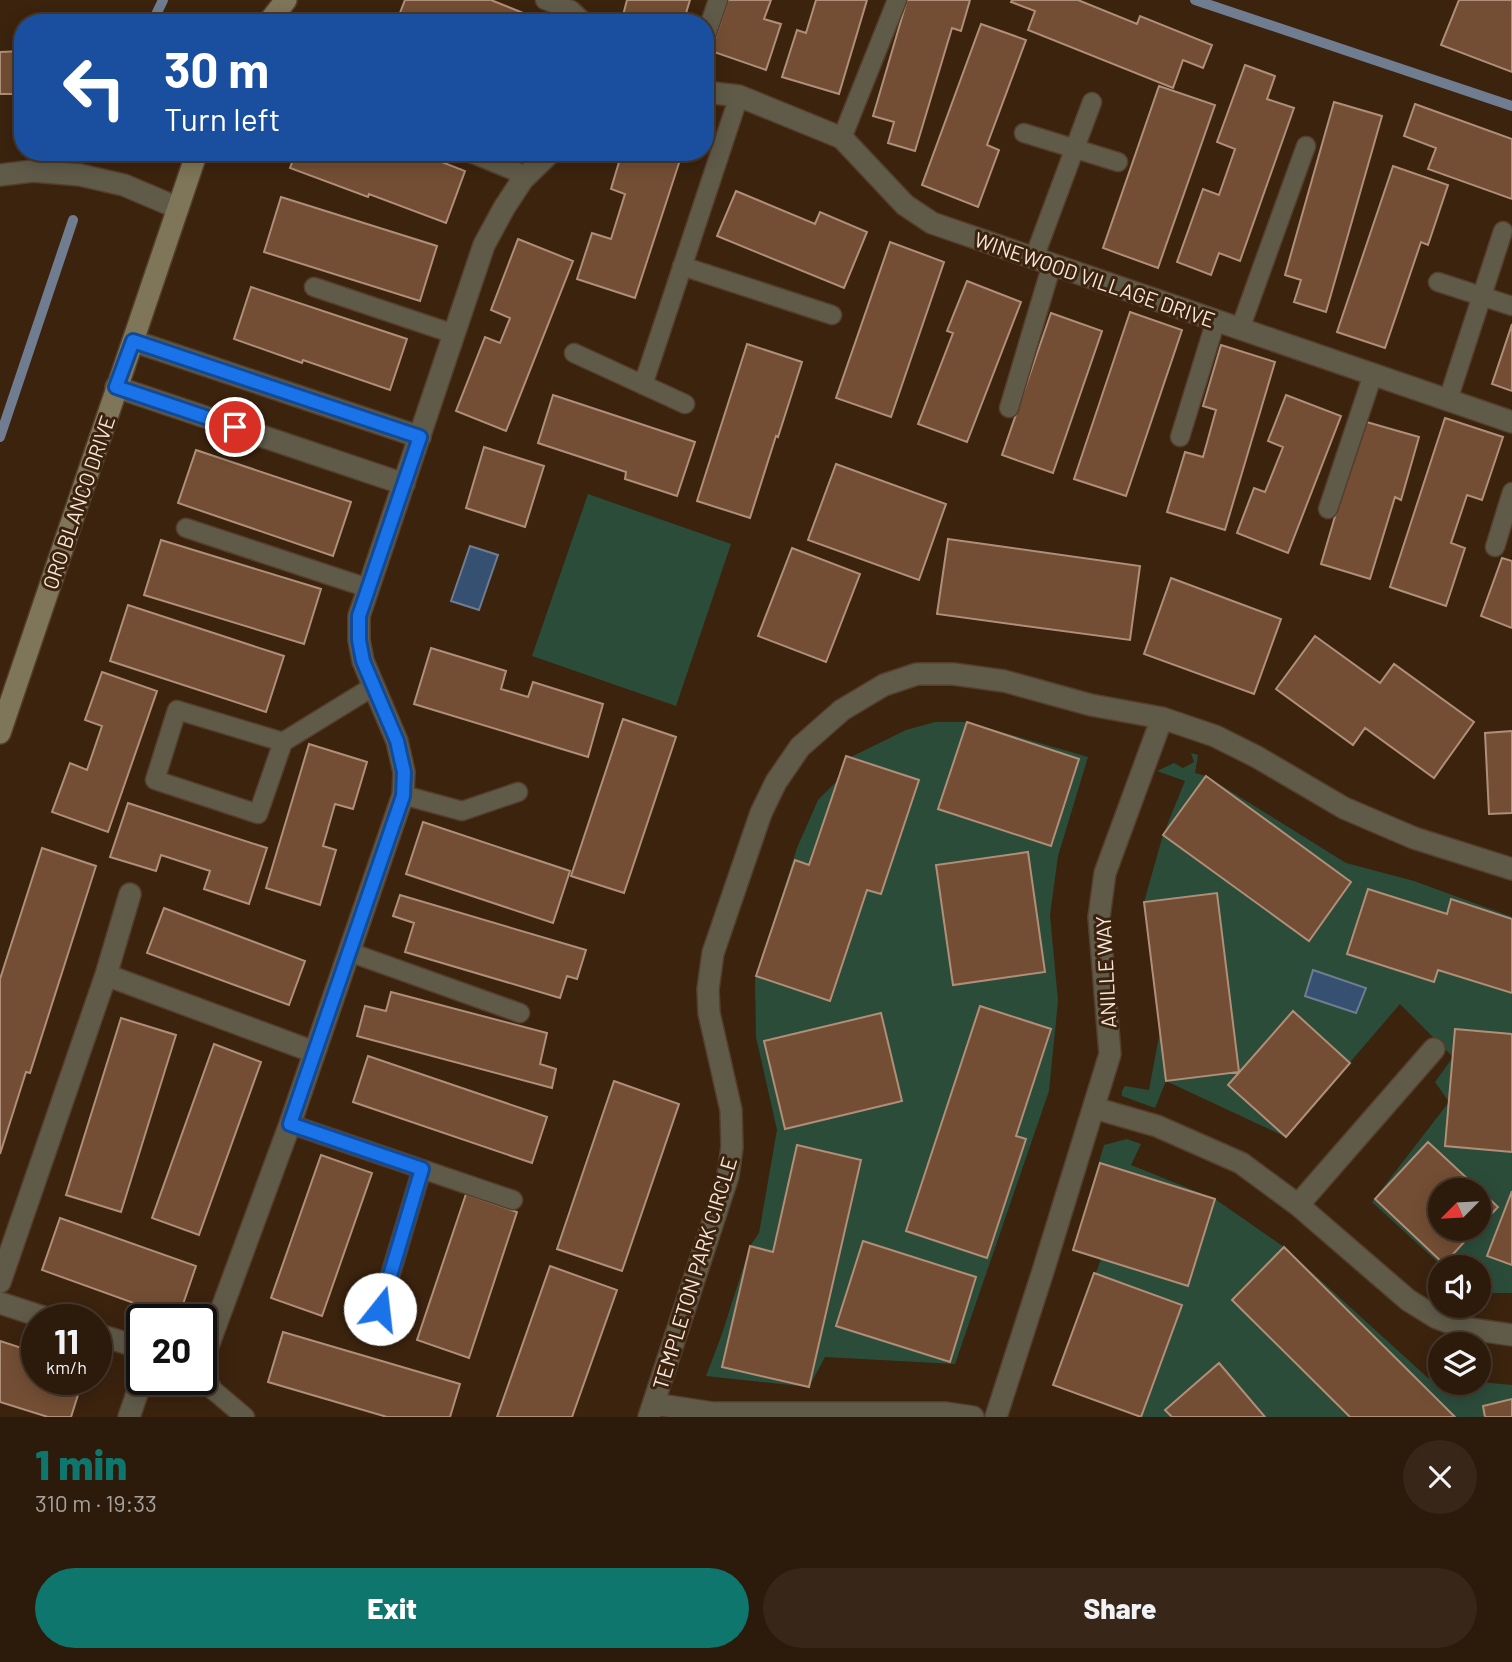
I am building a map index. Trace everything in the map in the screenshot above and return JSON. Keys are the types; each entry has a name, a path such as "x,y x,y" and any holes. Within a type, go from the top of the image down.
{"street":[{"path":"275,14 286,0"},
{"name":"WINEWOOD VILLAGE DRIVE","path":"714,93 739,96 842,138 905,205 932,223 1512,422"},
{"name":"ORO BLANCO DRIVE","path":"0,733 194,161"},
{"path":"217,1323 290,1124 403,796 404,772 397,741 363,661 359,640 359,616 484,245 504,208 527,176 542,161"},
{"path":"0,175 33,170 80,175 124,185 178,208"},
{"path":"133,341 420,437"},
{"path":"116,387 404,484"},
{"name":"TEMPLETON PARK CIRCLE","path":"652,1410 727,1176 732,1147 731,1110 709,1013 708,989 713,953 761,813 776,782 800,747 842,710 884,685 917,674 953,674 1004,681 1091,705 1162,718 1215,736 1257,757 1344,808 1414,838 1512,869"},
{"name":"ANILLE WAY","path":"996,1417 1110,1054 1100,917 1105,873 1162,718"},
{"path":"0,1282 106,975 130,894"},
{"path":"106,975 314,1052"},
{"path":"1298,1205 1434,1049"},
{"path":"1094,1108 1157,1126 1241,1163 1298,1205 1408,1300 1437,1318 1464,1328 1512,1335"},
{"path":"0,1303 21,1310"},
{"path":"129,1417 137,1395"},
{"path":"652,1410 713,1413 946,1413 973,1417"}],"lane":[{"path":"545,0 575,14"},
{"path":"842,138 897,0"},
{"path":"643,385 739,96"},
{"path":"1010,408 1043,261 1075,148 1092,102"},
{"path":"1024,132 1118,162"},
{"path":"1240,329 1306,146"},
{"path":"490,161 527,176"},
{"path":"1448,400 1503,231"},
{"path":"682,266 832,314"},
{"path":"1438,282 1512,306"},
{"path":"314,287 454,334"},
{"path":"1180,437 1216,320"},
{"path":"575,353 685,404"},
{"path":"1328,509 1373,374"},
{"path":"1495,547 1512,492"},
{"path":"186,528 368,588"},
{"path":"283,742 177,710 155,780 258,814 283,742 374,686"},
{"path":"403,796 462,811 518,792"},
{"path":"349,952 520,1013"},
{"path":"290,1124 513,1200"},
{"path":"380,1309 422,1169"},
{"path":"217,1393 245,1417"}],"green space":[{"path":"588,494 731,544 676,706 532,656"},
{"path":"935,722 967,722 1088,757 1058,856 1050,915 1058,1001 1049,1091 955,1364 825,1357 809,1387 706,1376 750,1246 759,1233 777,1130 756,1037 755,980 797,848 818,800 838,780 851,757 906,730"},
{"path":"1191,753 1198,755 1195,773 1206,776 1346,863 1414,881 1512,917 1512,1293 1491,1293 1491,1255 1430,1255 1372,1202 1449,1102 1435,1082 1453,1057 1400,1004 1286,1137 1166,1081 1155,1108 1122,1096 1125,1086 1149,1090 1160,1031 1144,902 1163,835 1185,781 1157,771 1174,763 1183,768 1194,762"},
{"path":"1127,1139 1141,1144 1131,1165 1215,1199 1284,1247 1428,1378 1428,1395 1491,1395 1491,1383 1512,1385 1512,1417 1139,1417 1053,1385 1101,1259 1073,1250 1104,1145"}],"water":[{"path":"470,546 498,555 479,610 451,601"},
{"path":"1313,970 1366,988 1356,1013 1305,996"}],"building":[{"path":"405,0 491,0 526,14 400,14"},
{"path":"627,0 690,0 686,14 623,14"},
{"path":"728,0 771,0 764,19 781,24 766,70 714,52 714,42"},
{"path":"816,0 867,0 839,94 782,77 797,30 806,33"},
{"path":"907,0 970,0 961,31 952,28 915,151 888,143 894,122 873,116"},
{"path":"1078,0 1137,24 1140,16 1212,45 1203,68 1183,60 1173,88 1028,30 1035,11 1011,2"},
{"path":"1459,0 1512,0 1512,72 1441,45"},
{"path":"981,24 1026,40 987,145 999,150 978,207 922,185"},
{"path":"14,51 14,94 0,94 0,52"},
{"path":"1245,65 1275,76 1267,99 1294,108 1240,261 1219,253 1211,275 1177,262 1203,189 1219,195 1235,149 1217,142"},
{"path":"1159,86 1215,105 1158,268 1103,248"},
{"path":"1334,102 1382,116 1326,312 1294,302 1301,280 1285,275"},
{"path":"1415,104 1512,139 1512,199 1428,169 1436,148 1404,136"},
{"path":"293,161 439,161 465,171 446,223 290,168"},
{"path":"619,161 680,161 635,298 577,279 592,233 611,239 625,194 611,189"},
{"path":"1393,166 1448,185 1428,245 1421,242 1385,348 1337,332"},
{"path":"736,191 815,224 820,212 867,232 844,288 717,236"},
{"path":"281,197 437,246 420,301 264,252"},
{"path":"518,239 573,261 506,431 456,411 485,337 500,343 510,318 491,310"},
{"path":"890,242 944,262 891,417 836,398"},
{"path":"967,281 1021,302 967,442 918,424 953,333 947,331"},
{"path":"251,287 407,339 390,390 234,339"},
{"path":"1130,312 1182,330 1126,496 1074,479"},
{"path":"1051,313 1102,331 1053,473 1002,455"},
{"path":"1512,324 1512,391 1492,384"},
{"path":"747,344 802,362 750,518 697,501"},
{"path":"1221,345 1275,362 1225,530 1167,512 1185,452 1203,457 1216,410 1203,406"},
{"path":"553,395 695,442 677,496 625,479 626,472 538,443"},
{"path":"1286,395 1341,416 1288,553 1237,533 1254,488 1265,492 1283,447 1268,441"},
{"path":"1445,418 1503,437 1482,500 1467,495 1451,543 1465,548 1446,606 1390,587"},
{"path":"1363,421 1419,437 1401,500 1395,497 1370,579 1321,564"},
{"path":"484,447 544,466 525,527 466,508"},
{"path":"196,450 351,502 333,556 178,503"},
{"path":"836,464 946,504 919,580 808,540"},
{"path":"948,539 1140,566 1130,640 937,614"},
{"path":"161,540 321,589 304,644 144,595"},
{"path":"792,548 860,574 826,662 758,636"},
{"path":"1502,558 1512,561 1512,628 1481,616"},
{"path":"1171,578 1281,619 1254,694 1144,654"},
{"path":"128,605 284,656 266,712 110,661"},
{"path":"1315,636 1380,683 1394,664 1474,722 1434,778 1365,728 1353,745 1276,689"},
{"path":"431,648 506,671 501,689 528,697 533,682 603,704 588,757 414,704"},
{"path":"102,672 157,691 108,832 52,812 70,763 87,770 102,726 85,720"},
{"path":"623,719 676,737 624,893 571,876"},
{"path":"967,722 1079,759 1051,846 938,809"},
{"path":"1512,731 1512,813 1489,814 1485,733"},
{"path":"309,744 367,762 353,809 335,804 323,846 336,850 320,905 266,888"},
{"path":"846,756 919,780 881,894 867,890 830,1001 756,976 795,860 809,865"},
{"path":"1206,776 1351,882 1309,941 1163,835"},
{"path":"128,803 267,848 249,904 204,889 210,871 161,855 156,871 110,857"},
{"path":"423,822 570,871 553,923 406,874"},
{"path":"42,848 96,866 30,1073 26,1072 0,1154 0,979"},
{"path":"1028,852 1045,972 953,985 936,865"},
{"path":"1368,889 1447,914 1451,899 1512,919 1512,993 1438,970 1434,982 1347,954"},
{"path":"1217,893 1239,1072 1166,1081 1144,902"},
{"path":"400,895 586,950 577,979 567,976 560,998 405,952 414,923 393,916"},
{"path":"164,908 305,961 289,1005 147,953"},
{"path":"391,992 547,1033 540,1064 556,1069 552,1088 357,1036 365,1006 386,1011"},
{"path":"980,1006 1051,1029 1016,1136 1026,1139 987,1258 906,1231"},
{"path":"1293,1011 1350,1063 1286,1137 1228,1085"},
{"path":"881,1013 902,1101 785,1129 764,1041"},
{"path":"121,1018 176,1035 121,1212 66,1195"},
{"path":"1455,1029 1512,1034 1512,1152 1445,1146"},
{"path":"214,1044 261,1062 199,1235 152,1218"},
{"path":"368,1056 547,1117 532,1163 353,1102"},
{"path":"614,1081 679,1104 622,1271 557,1249"},
{"path":"1428,1142 1467,1178 1428,1178 1428,1241 1465,1241 1452,1255 1434,1255 1375,1199"},
{"path":"797,1145 861,1160 809,1387 722,1367 750,1246 773,1252"},
{"path":"321,1155 372,1173 322,1316 271,1298"},
{"path":"1100,1163 1215,1199 1188,1286 1073,1250"},
{"path":"1512,1191 1512,1265 1487,1255"},
{"path":"466,1194 517,1212 469,1358 417,1340"},
{"path":"1491,1200 1498,1207 1491,1214"},
{"path":"60,1218 196,1266 183,1304 136,1304 42,1270"},
{"path":"863,1241 976,1277 950,1362 836,1326"},
{"path":"1284,1247 1428,1390 1428,1395 1433,1395 1455,1417 1350,1417 1232,1300"},
{"path":"550,1266 617,1290 572,1417 497,1417"},
{"path":"1094,1273 1182,1305 1141,1417 1053,1385"},
{"path":"283,1332 460,1384 450,1417 387,1417 268,1382"},
{"path":"0,1341 21,1348 21,1395 78,1395 71,1417 48,1417 0,1402"},
{"path":"1219,1363 1265,1417 1172,1417 1165,1410"},
{"path":"1512,1399 1512,1417 1485,1417 1483,1406"}],"waterway":[{"path":"156,14 163,0"},
{"path":"1195,0 1512,106"},
{"path":"0,437 73,220"}],"route":[{"path":"235,427 116,387 133,341 420,437 359,616 359,640 363,661 397,741 404,772 403,796 290,1124 422,1169 380,1309"}]}
